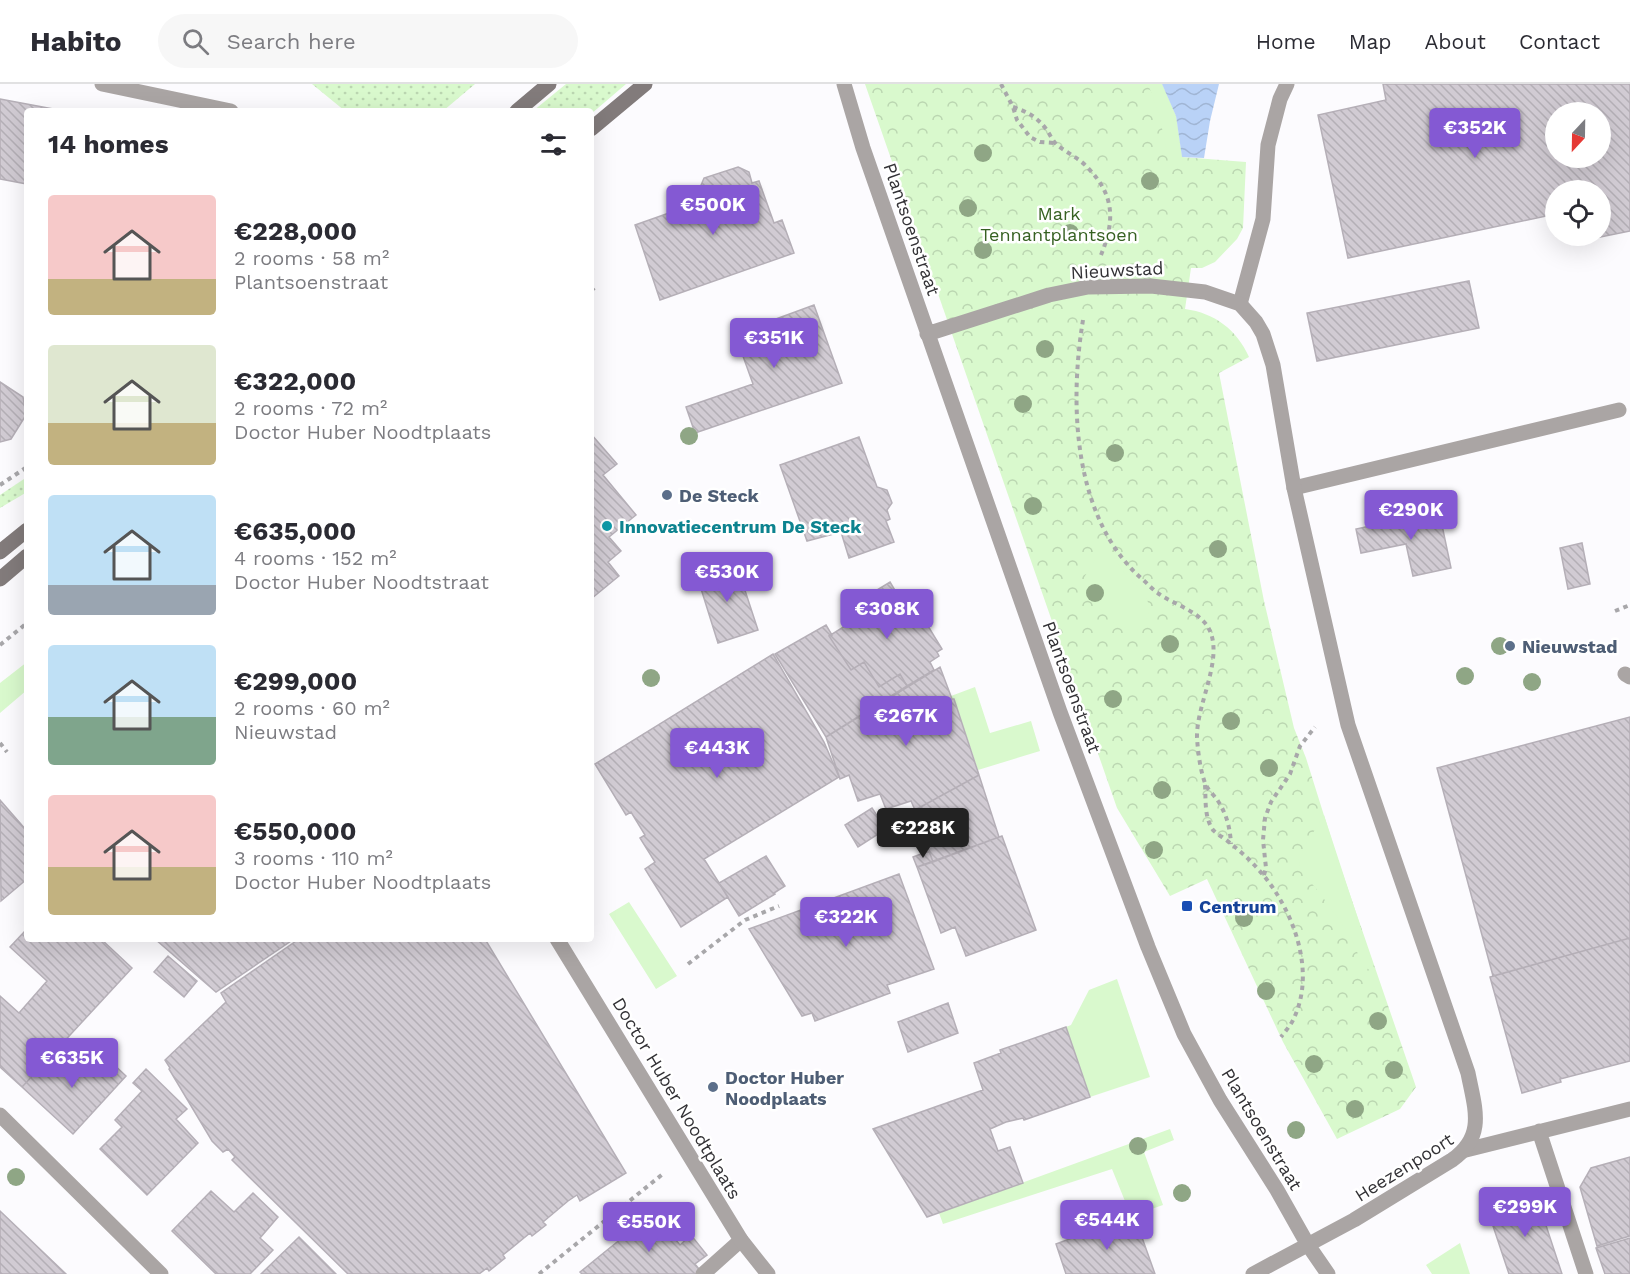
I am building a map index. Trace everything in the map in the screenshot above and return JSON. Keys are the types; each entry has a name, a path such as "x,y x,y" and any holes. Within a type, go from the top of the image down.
{"main road":[{"path":"521,108 549,84"},
{"path":"594,126 645,84"},
{"path":"0,552 24,532"},
{"path":"0,579 24,559"}],"street":[{"path":"102,84 217,108"},
{"name":"Plantsoenstraat","path":"844,84 863,148 927,334 1060,712 1142,933 1184,1035 1220,1100 1328,1274"},
{"path":"1287,84 1280,99 1268,145 1263,219 1240,304 1263,334 1273,365 1294,488 1340,693 1360,760 1468,1073 1476,1112 1476,1130 1466,1150"},
{"name":"Nieuwstad","path":"927,334 1049,295 1088,287 1177,287 1205,292 1240,304"},
{"path":"1294,488 1619,410"},
{"name":"Doctor Huber Noodtplaats","path":"559,942 741,1240 768,1274"},
{"name":"Heezenpoort","path":"1308,1245 1354,1220 1466,1150 1630,1109"},
{"path":"0,1115 161,1274"},
{"path":"1539,1131 1586,1274"},
{"path":"703,1274 741,1240"},
{"path":"1253,1274 1308,1245"}],"path":[{"path":"1001,84 1017,120 1030,136 1040,142 1055,143"},
{"path":"1013,107 1035,116 1055,143 1087,166 1108,198 1112,216 1109,236 1088,287 1080,335 1077,410 1079,450 1097,512 1113,545 1133,571 1158,593 1202,620 1213,641 1213,657 1198,720 1197,738 1205,785 1207,818 1214,831 1264,875 1291,916 1302,970 1301,991 1292,1022 1281,1037"},
{"path":"0,484 24,469"},
{"path":"1615,611 1630,605"},
{"path":"0,645 24,625"},
{"path":"1264,875 1266,868 1263,840 1265,818 1271,802 1290,774 1300,746 1340,693"},
{"path":"0,743 7,752"},
{"path":"1205,785 1225,813 1230,829 1231,844"},
{"path":"688,964 745,920 779,906"},
{"path":"539,1274 688,1154"}],"green space":[{"path":"312,84 475,84 447,108 341,108"},
{"path":"566,84 626,84 594,111 594,108 537,108"},
{"name":"Mark Tennantplantsoen","path":"865,84 1162,84 1176,116 1182,157 1246,162 1243,228 1237,239 1215,262 1202,268 1191,268 1185,309 1206,314 1224,324 1238,339 1249,357 1219,373 1264,601 1294,728 1416,1087 1400,1109 1337,1139 1283,1042 1207,879 1170,896 1117,808"},
{"path":"1148,84 1162,84 1176,116 1182,157 1168,157 1159,114"},
{"path":"24,479 24,494 0,508 0,495"},
{"path":"1114,557 1147,600 1149,611 1143,629 1132,631 1112,622 1089,596 1085,576 1095,560"},
{"path":"24,664 24,693 0,713 0,683"},
{"path":"975,687 990,733 1031,721 1040,751 978,770 951,696"},
{"path":"1324,815 1376,974 1363,966 1350,935 1301,871 1298,857"},
{"path":"629,902 677,976 656,989 609,914"},
{"path":"1117,979 1150,1077 1090,1097 1066,1027 1071,1025 1089,990"},
{"path":"1170,1129 1174,1140 1144,1152 1163,1205 1131,1216 1112,1169 943,1224 939,1213"},
{"path":"1460,1243 1470,1274 1432,1274 1426,1265"}],"water":[{"path":"1162,84 1219,84 1204,158 1182,157 1176,116"}],"building":[{"path":"1383,84 1630,84 1630,231 1611,235 1611,180 1545,180 1545,216 1348,258 1318,115 1386,100"},
{"path":"0,99 48,108 24,108 24,183 0,179"},
{"path":"738,167 749,172 752,183 759,181 774,223 782,220 794,253 660,300 635,225 703,201 699,190 704,178"},
{"path":"1469,281 1479,328 1317,361 1307,313"},
{"path":"814,305 842,383 695,433 686,407 753,384 735,334"},
{"path":"0,382 23,397 24,418 11,439 0,442"},
{"name":"Innovatiecentrum De Steck","path":"594,437 617,464 603,475 636,515 609,537 621,551 608,562 619,576 594,597"},
{"path":"859,437 877,487 887,490 892,503 887,510 890,519 886,521 894,542 849,558 841,532 807,541 780,465"},
{"path":"1439,511 1451,568 1413,576 1406,544 1361,553 1356,529"},
{"path":"1582,543 1590,584 1568,589 1560,548"},
{"path":"736,563 758,630 718,643 697,576"},
{"path":"890,582 916,626 925,621 942,649 937,652 939,656 930,662 934,670 907,686 900,674 879,687 864,662 851,670 829,636 861,616 854,604"},
{"path":"826,625 832,635 829,636 851,670 864,662 879,687 900,674 907,686 826,737 775,654"},
{"path":"773,654 824,742 839,777 704,859 728,897 681,927 645,869 655,862 640,838 645,835 631,812 626,815 595,764"},
{"path":"940,667 952,699 954,699 979,775 915,810 911,801 886,809 880,794 858,801 849,775 840,779 826,737"},
{"path":"1630,717 1630,938 1493,976 1437,768"},
{"path":"979,775 999,837 933,862 915,810"},
{"path":"0,800 24,828 24,882 1,901"},
{"path":"872,808 886,829 858,847 845,825"},
{"path":"1002,836 1036,930 966,956 955,927 941,933 917,867"},
{"path":"929,851 933,862 917,867 913,857"},
{"path":"766,856 785,886 739,916 719,883"},
{"path":"899,874 934,969 887,985 890,993 815,1021 812,1013 802,1016 749,929"},
{"path":"24,932 24,942 104,942 132,968 22,1087 0,1067 0,996 19,1013 47,981 10,947"},
{"path":"1630,938 1630,1061 1560,1079 1561,1082 1522,1093 1490,977"},
{"path":"158,942 290,942 216,992"},
{"path":"295,942 487,942 626,1173 580,1201 577,1195 568,1201 543,1222 546,1225 532,1236 530,1233 503,1255 505,1258 489,1271 487,1268 479,1274 348,1274 232,1160 235,1157 228,1149 223,1152 212,1141 169,1069 165,1060 226,1002 221,993"},
{"path":"168,956 197,981 184,997 154,972"},
{"path":"948,1003 958,1033 908,1052 898,1022"},
{"path":"1066,1027 1090,1097 990,1129 998,1151 1010,1147 1023,1183 927,1217 873,1129 983,1090 974,1063 1001,1053 1000,1050"},
{"path":"60,1047 94,1077 109,1060 126,1076 73,1134 22,1087"},
{"path":"146,1069 187,1109 176,1119 198,1143 147,1195 100,1149 122,1127 115,1120 142,1091 133,1083"},
{"path":"1630,1157 1630,1236 1597,1246 1580,1187 1591,1168"},
{"path":"211,1191 234,1212 253,1193 278,1217 260,1238 273,1250 250,1274 216,1274 172,1231"},
{"path":"1536,1195 1562,1274 1509,1274 1488,1211"},
{"path":"0,1211 66,1274 0,1274"},
{"path":"653,1213 680,1245 691,1235 707,1255 695,1264 703,1274 582,1274 580,1272"},
{"path":"1134,1215 1155,1274 1066,1274 1056,1244"},
{"path":"299,1237 336,1274 261,1274"},
{"path":"1630,1238 1630,1274 1605,1274 1596,1248"}],"place":[{"name":"De Steck","path":"667,495"},
{"name":"Innovatiecentrum De Steck","path":"607,526"},
{"name":"Nieuwstad","path":"1510,646"},
{"name":"Centrum","path":"1187,906"},
{"name":"Doctor Huber Noodplaats","path":"713,1087"}]}
